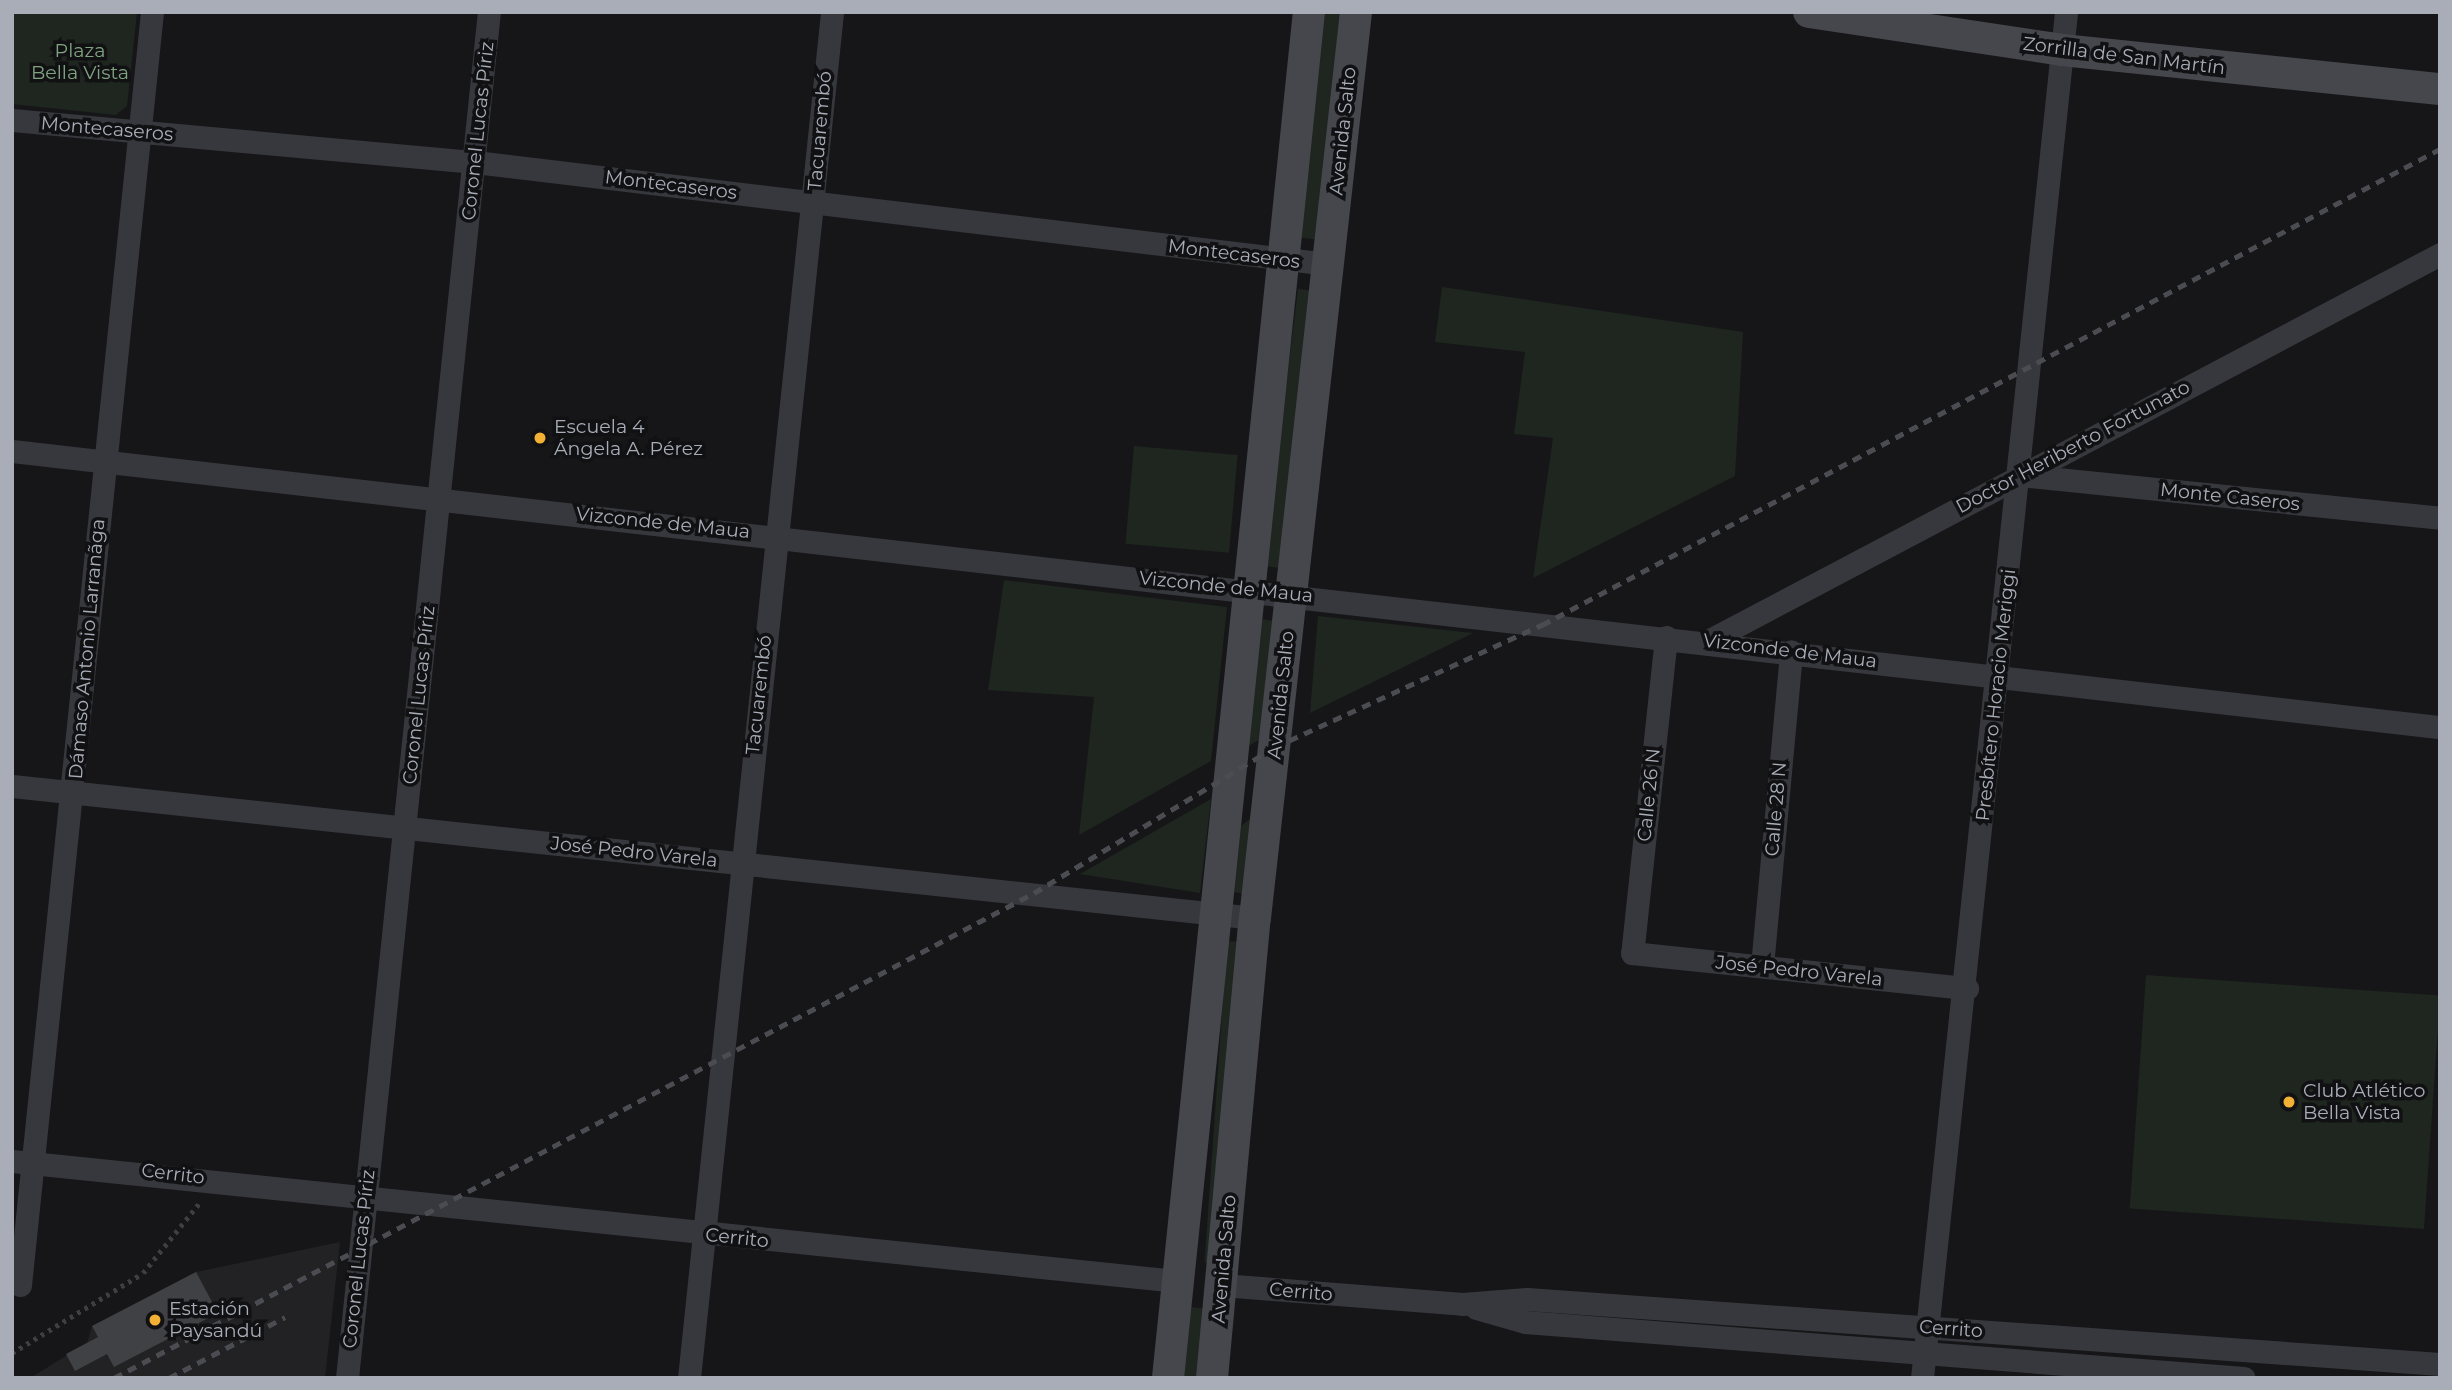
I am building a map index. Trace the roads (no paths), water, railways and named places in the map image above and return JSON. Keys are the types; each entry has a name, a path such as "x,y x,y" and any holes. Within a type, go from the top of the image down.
{"street":[{"name":"Dámaso Antonio Larranãga","path":"20,1285 23,1162 74,792 152,12"},
{"name":"Coronel Lucas Píriz","path":"347,1378 489,12"},
{"name":"Tacuarembó","path":"689,1378 775,536 814,201 832,12"},
{"name":"Avenida Salto","path":"1168,1378 1221,914 1250,590 1310,12"},
{"name":"Avenida Salto","path":"1212,1378 1255,918 1356,12"},
{"name":"Zorrilla de San Martín","path":"1809,12 2062,50 2439,89"},
{"name":"Presbítero Horacio Meriggi","path":"1922,1378 1967,988 1996,676 2066,12"},
{"name":"Montecaseros","path":"12,120 475,162 814,201 1285,262 1328,264"},
{"name":"Doctor Heriberto Fortunato","path":"1708,641 2440,254"},
{"name":"Vizconde de Maua","path":"12,451 1708,641 2440,727"},
{"name":"Monte Caseros","path":"2019,475 2440,518"},
{"name":"Calle 26 N","path":"1632,953 1666,637"},
{"name":"Calle 28 N","path":"1762,966 1791,651"},
{"name":"José Pedro Varela","path":"12,786 1255,918"},
{"name":"José Pedro Varela","path":"1632,953 1967,988"},
{"name":"Cerrito","path":"23,1162 219,1180 364,1200 1222,1285 1462,1304 1527,1299 2440,1364"},
{"name":"Cerrito","path":"1462,1304 1525,1322 2244,1378"}],"railway":[{"path":"114,1378 1034,893 1275,747 1542,625 2440,149"},
{"path":"169,1378 285,1317"}],"place":[{"name":"Escuela 4 Ángela A. Pérez","path":"540,438"},
{"name":"Club Atlético Bella Vista","path":"2289,1102"},
{"name":"Estación Paysandú","path":"155,1320"}],"park label":[{"name":"Plaza Bella Vista","path":"80,62"}]}
